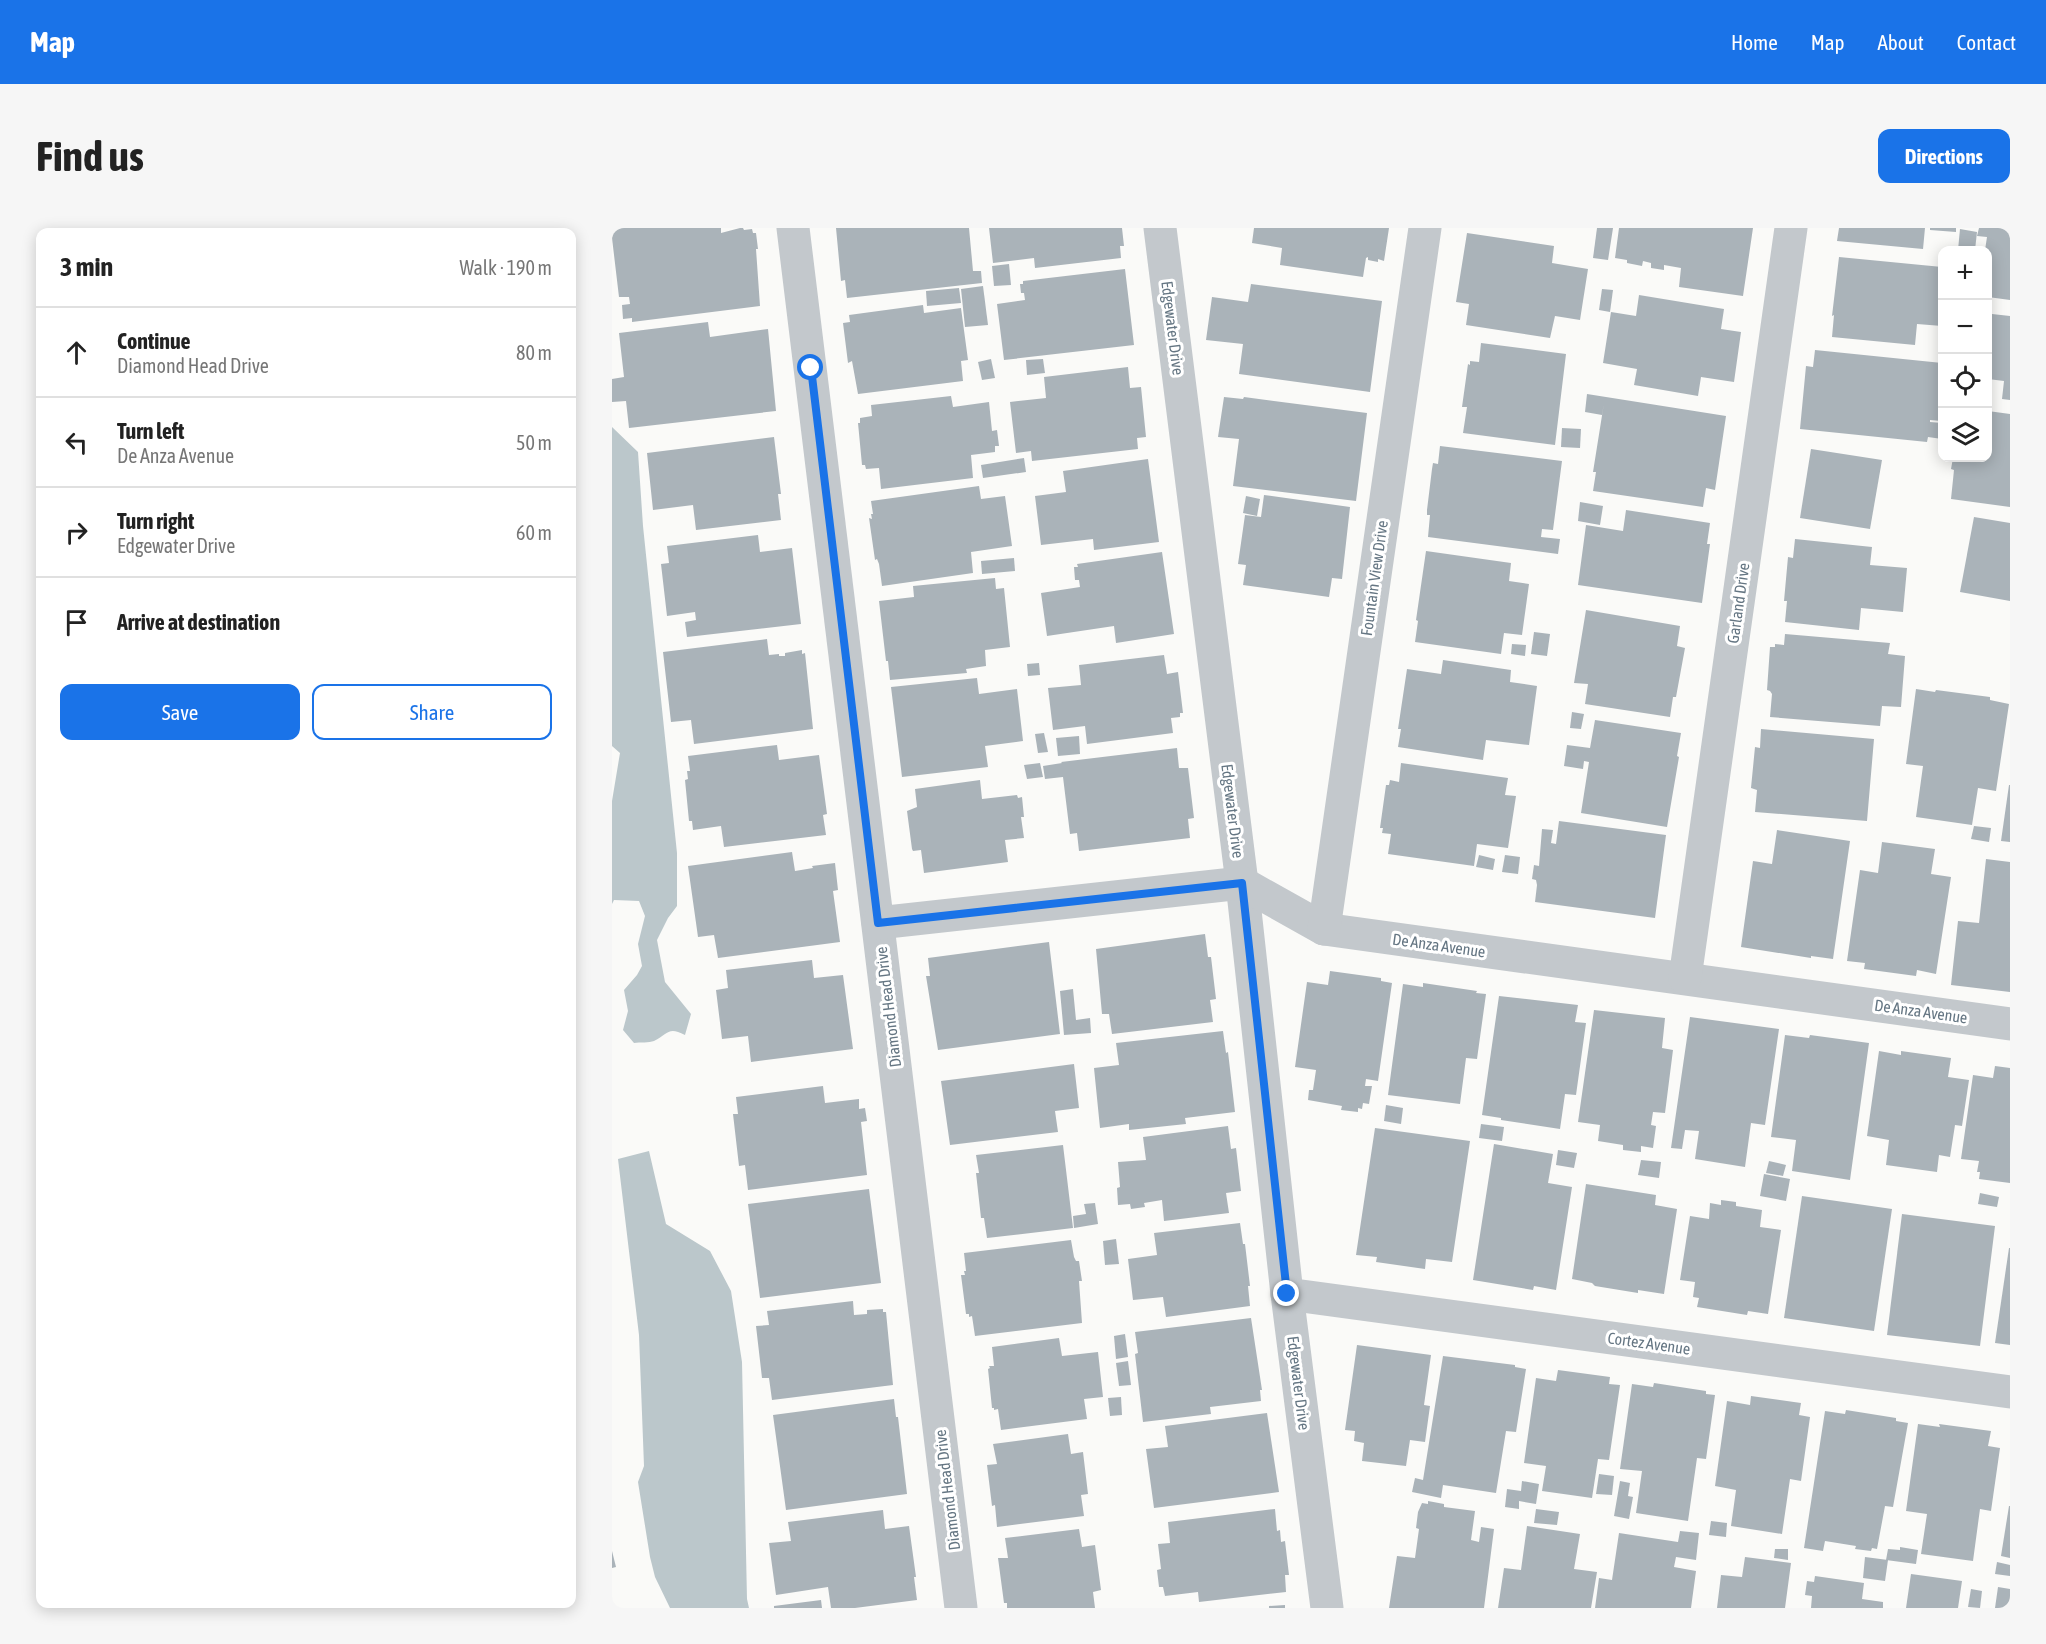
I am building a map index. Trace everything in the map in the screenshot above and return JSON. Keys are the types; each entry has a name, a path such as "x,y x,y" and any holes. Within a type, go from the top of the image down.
{"lane":[{"name":"Diamond Head Drive","path":"793,228 961,1608"},
{"name":"Edgewater Drive","path":"1160,228 1242,883 1287,1294 1327,1608"},
{"name":"Fountain View Drive","path":"1324,928 1425,228"},
{"name":"Garland Drive","path":"1685,978 1791,228"},
{"path":"878,923 1242,883"},
{"name":"De Anza Avenue","path":"1242,883 1324,928 2010,1024"},
{"name":"Cortez Avenue","path":"1287,1294 2010,1392"}],"shaded area":[{"path":"612,427 638,452 643,526 677,853 677,906 657,940 665,982 691,1014 685,1035 671,1031 654,1041 634,1043 623,1030 628,1011 624,990 642,966 638,944 645,916 639,901 614,900 612,904 612,801 620,753 612,746"},
{"path":"649,1151 666,1224 710,1251 731,1291 742,1362 749,1608 670,1608 655,1577 650,1557 638,1482 644,1466 639,1335 618,1159"}],"building":[{"path":"621,228 721,228 721,233 740,228 752,229 753,233 756,233 758,249 756,249 760,306 632,322 632,318 623,319 622,305 630,304 629,297 619,297 612,238 612,230"},
{"path":"836,228 969,228 973,271 981,271 982,283 847,298 845,280 841,281"},
{"path":"989,228 1122,228 1124,246 1120,246 1121,258 1035,268 1034,258 993,263"},
{"path":"1254,228 1389,228 1384,261 1378,259 1378,262 1366,258 1363,277 1280,265 1282,248 1252,243"},
{"path":"1597,228 1613,228 1608,260 1593,258"},
{"path":"1619,228 1753,228 1743,296 1679,287 1681,268 1664,265 1664,270 1651,268 1651,263 1643,261 1642,266 1615,258"},
{"path":"1839,228 1925,228 1923,249 1837,241"},
{"path":"1930,228 1956,228 1956,232 1930,230"},
{"path":"1979,228 2010,228 2010,300 1992,298 1992,246 1986,246 1987,237 1977,236"},
{"path":"1960,229 1977,232 1975,246 1958,246"},
{"path":"1467,233 1554,246 1552,263 1588,269 1580,320 1555,316 1550,338 1466,325 1469,304 1456,302"},
{"path":"1839,257 1938,267 1938,326 1917,324 1915,345 1832,337 1834,315 1832,316"},
{"path":"1009,264 1011,285 994,286 992,266"},
{"path":"1125,269 1134,345 1004,360 997,304 1025,300 1020,284 1023,284 1023,281"},
{"path":"1251,284 1382,301 1370,392 1239,374 1243,344 1206,340 1212,297 1248,302"},
{"path":"983,286 988,325 965,327 961,289"},
{"path":"959,288 961,303 927,306 926,291"},
{"path":"1602,289 1613,290 1610,312 1599,310"},
{"path":"1639,295 1724,309 1721,329 1741,332 1734,382 1701,377 1698,396 1634,385 1637,369 1603,363 1611,312 1636,316"},
{"path":"923,305 924,313 961,308 968,360 961,361 963,381 858,394 852,361 848,363 843,323 850,322 849,315"},
{"path":"1992,314 2010,316 2010,400 2002,399 2004,381 1992,380"},
{"path":"708,322 710,337 768,329 776,411 629,428 626,401 612,402 612,379 624,377 619,333"},
{"path":"1481,343 1566,354 1555,445 1463,433 1467,407 1462,407 1468,364 1470,365 1470,361 1479,362"},
{"path":"1815,350 1938,363 1938,421 1930,420 1930,422 1938,423 1938,438 1928,437 1927,442 1800,429 1806,366 1813,367"},
{"path":"991,359 995,378 982,380 978,362"},
{"path":"1043,359 1045,373 1027,375 1026,360"},
{"path":"1128,367 1130,388 1141,387 1146,437 1137,438 1138,449 1032,461 1031,451 1016,453 1010,402 1046,398 1044,377"},
{"path":"1587,394 1726,416 1715,490 1706,488 1703,507 1593,491 1596,472 1593,472 1604,403 1602,415 1585,412"},
{"path":"951,396 953,407 989,402 992,431 997,430 999,446 995,446 995,452 971,455 973,478 881,489 879,468 866,469 865,465 862,465 858,423 860,423 860,418 872,416 871,405"},
{"path":"1224,397 1243,399 1244,397 1367,413 1356,501 1233,486 1239,439 1218,437"},
{"path":"1992,412 2010,414 2010,507 1951,499 1954,470 1951,469 1952,462 1992,462"},
{"path":"1562,428 1581,429 1580,448 1561,447"},
{"path":"774,437 781,494 778,494 781,520 696,530 693,505 653,510 647,453"},
{"path":"1440,446 1562,461 1553,530 1542,529 1541,537 1560,539 1558,554 1428,537 1430,515 1427,515 1427,510 1432,469 1433,463 1438,464"},
{"path":"1811,449 1882,460 1870,529 1800,518"},
{"path":"1024,458 1026,472 983,478 981,465"},
{"path":"1148,459 1159,542 1094,550 1093,539 1041,545 1035,496 1066,492 1063,471"},
{"path":"979,486 981,499 1005,496 1012,546 971,552 973,573 882,586 879,564 877,559 875,560 869,518 872,519 871,514 873,514 871,501"},
{"path":"1264,495 1350,507 1342,579 1332,578 1329,597 1243,585 1246,565 1238,564 1245,515 1261,517"},
{"path":"1246,496 1260,499 1257,516 1243,513"},
{"path":"1580,502 1603,506 1600,525 1578,521"},
{"path":"1626,510 1710,523 1707,544 1710,544 1702,603 1578,585 1586,525 1623,531"},
{"path":"1974,517 2010,523 2010,601 1960,592"},
{"path":"758,535 760,552 792,548 801,624 687,637 685,622 696,620 695,612 667,616 661,564 669,563 667,546"},
{"path":"1795,539 1872,547 1870,565 1907,568 1903,612 1861,608 1859,630 1785,622 1787,601 1784,601 1788,557 1793,558"},
{"path":"1426,551 1511,563 1509,581 1529,584 1522,635 1504,633 1501,654 1415,642"},
{"path":"1162,552 1174,634 1116,643 1114,626 1047,636 1041,593 1080,587 1079,580 1075,580 1074,567 1078,567 1077,564"},
{"path":"1014,558 1015,571 982,574 981,561"},
{"path":"995,578 996,589 1004,588 1010,647 985,650 986,666 966,669 967,673 890,680 879,601 914,597 913,586"},
{"path":"1586,610 1680,626 1677,646 1685,648 1670,717 1585,704 1588,684 1574,683"},
{"path":"1534,632 1550,634 1547,656 1531,654"},
{"path":"1785,634 1890,643 1888,654 1905,656 1901,707 1882,706 1880,726 1770,717 1772,694 1767,690 1770,647 1775,647 1775,644 1784,645"},
{"path":"767,639 769,655 785,656 785,653 802,650 802,654 805,653 813,729 694,744 691,720 671,722 663,652"},
{"path":"1512,644 1526,645 1525,656 1511,654"},
{"path":"1164,655 1167,674 1178,672 1183,713 1180,713 1180,717 1171,718 1173,733 1087,744 1085,726 1053,730 1048,688 1081,685 1079,665"},
{"path":"1443,660 1511,670 1510,682 1537,686 1529,745 1486,740 1483,760 1398,747 1401,729 1398,729 1407,669 1441,674"},
{"path":"1039,663 1040,675 1028,676 1027,664"},
{"path":"977,678 979,694 1017,689 1023,741 985,746 988,767 902,777 891,687"},
{"path":"1916,689 1990,697 1990,700 2009,704 1996,791 1978,788 1972,825 1916,817 1923,766 1906,764"},
{"path":"1572,712 1584,714 1581,729 1570,728"},
{"path":"1595,720 1681,733 1667,827 1581,813 1589,762 1584,761 1583,769 1564,766 1567,745 1590,748"},
{"path":"1761,729 1874,739 1867,821 1755,812 1757,790 1751,788 1755,747 1760,748"},
{"path":"1044,733 1048,752 1038,753 1035,734"},
{"path":"1079,736 1080,754 1058,756 1056,738"},
{"path":"777,745 779,760 819,755 827,814 823,815 826,835 724,847 721,826 693,830 692,821 689,821 685,780 688,779 687,771 690,771 688,756"},
{"path":"1177,748 1179,768 1188,768 1194,818 1188,819 1190,838 1079,851 1077,833 1070,834 1063,777 1045,779 1043,766"},
{"path":"1040,763 1043,777 1027,779 1024,765"},
{"path":"1401,763 1508,778 1505,795 1516,796 1508,848 1477,844 1474,866 1388,854 1391,834 1382,833 1383,828 1380,828 1386,785 1389,785 1390,780 1399,782"},
{"path":"980,780 982,799 1017,795 1018,798 1022,797 1024,817 1021,817 1024,838 1005,840 1008,862 924,873 921,850 913,851 912,849 907,811 917,807 915,789"},
{"path":"2010,785 2010,842 2001,841"},
{"path":"1559,821 1666,835 1655,918 1535,902 1537,885 1536,880 1532,879 1534,865 1539,866 1542,829 1553,830 1551,843 1556,844"},
{"path":"1974,826 1991,828 1989,842 1971,839"},
{"path":"1777,830 1850,841 1833,959 1811,956 1811,958 1741,947 1753,861 1772,864"},
{"path":"1882,842 1935,849 1931,874 1951,877 1936,974 1917,970 1916,976 1864,969 1865,963 1847,961 1860,870 1878,873"},
{"path":"792,852 795,871 835,863 838,890 833,891 840,942 718,958 714,935 698,937 688,866"},
{"path":"1479,855 1495,859 1493,870 1476,867"},
{"path":"1505,855 1520,857 1518,874 1502,872"},
{"path":"1986,859 2010,862 2010,992 1951,985 1958,921 1979,923"},
{"path":"1205,934 1208,957 1211,957 1216,999 1210,1000 1213,1022 1112,1034 1109,1014 1102,1014 1096,949"},
{"path":"1049,942 1060,1034 938,1050 926,976 930,976 928,958"},
{"path":"812,960 814,978 843,975 853,1049 751,1062 748,1036 722,1039 716,990 728,988 726,970"},
{"path":"1330,971 1381,978 1381,981 1392,983 1378,1081 1366,1079 1365,1086 1372,1086 1369,1104 1363,1103 1362,1109 1358,1108 1358,1112 1341,1110 1342,1106 1308,1100 1309,1090 1313,1090 1316,1070 1295,1067 1307,982 1328,985"},
{"path":"1423,983 1486,994 1477,1059 1466,1058 1460,1104 1388,1095 1403,984 1423,987"},
{"path":"1073,989 1076,1020 1090,1018 1091,1033 1064,1035 1060,991"},
{"path":"1499,996 1578,1005 1575,1022 1586,1023 1576,1095 1565,1094 1560,1129 1482,1115"},
{"path":"1594,1010 1665,1018 1662,1048 1673,1050 1665,1113 1653,1112 1651,1125 1656,1126 1653,1148 1641,1146 1641,1152 1623,1150 1623,1145 1598,1141 1600,1125 1578,1122"},
{"path":"1690,1017 1779,1029 1765,1125 1751,1123 1745,1167 1695,1159 1699,1131 1685,1130 1682,1149 1671,1148"},
{"path":"1223,1031 1226,1053 1228,1052 1235,1112 1185,1118 1186,1124 1129,1130 1129,1124 1100,1128 1094,1068 1119,1065 1116,1043"},
{"path":"1785,1035 1809,1038 1810,1035 1869,1043 1850,1180 1792,1171 1796,1140 1771,1137"},
{"path":"1879,1051 1901,1055 1901,1051 1951,1058 1948,1077 1969,1080 1962,1126 1955,1125 1950,1157 1939,1155 1937,1172 1886,1165 1889,1140 1867,1136"},
{"path":"1074,1064 1079,1108 1055,1111 1058,1132 950,1145 941,1081"},
{"path":"1995,1066 2010,1068 2010,1183 1979,1179 1980,1172 1977,1172 1979,1161 1961,1159 1973,1075 1993,1078"},
{"path":"823,1086 825,1103 859,1099 859,1109 865,1108 867,1121 861,1122 867,1175 748,1190 745,1165 739,1166 733,1114 738,1114 736,1097"},
{"path":"1386,1105 1403,1108 1401,1124 1384,1121"},
{"path":"1481,1124 1504,1127 1502,1141 1479,1138"},
{"path":"1228,1126 1231,1149 1236,1148 1241,1191 1226,1193 1229,1213 1164,1221 1162,1200 1144,1203 1145,1207 1131,1209 1130,1204 1118,1205 1117,1188 1120,1187 1118,1162 1146,1160 1143,1137"},
{"path":"1375,1128 1470,1141 1452,1262 1426,1259 1425,1269 1376,1262 1377,1257 1356,1255"},
{"path":"1494,1144 1553,1154 1548,1183 1572,1187 1556,1290 1534,1286 1533,1290 1473,1280"},
{"path":"1063,1145 1073,1228 987,1238 984,1218 981,1218 976,1155"},
{"path":"1558,1150 1577,1153 1574,1168 1556,1165"},
{"path":"1641,1160 1661,1162 1659,1178 1638,1175"},
{"path":"1769,1161 1786,1165 1783,1176 1766,1173"},
{"path":"1764,1174 1790,1179 1786,1201 1760,1196"},
{"path":"1586,1184 1656,1195 1655,1205 1677,1209 1664,1294 1638,1290 1638,1293 1595,1286 1592,1283 1572,1279"},
{"path":"869,1189 881,1283 760,1298 748,1204"},
{"path":"1980,1193 1999,1197 1997,1207 1978,1204"},
{"path":"1802,1196 1892,1209 1874,1331 1784,1318"},
{"path":"1721,1200 1736,1202 1736,1206 1762,1210 1760,1227 1781,1230 1768,1314 1748,1311 1747,1315 1697,1307 1699,1298 1693,1297 1695,1282 1680,1280 1690,1216 1709,1219 1710,1203 1721,1205"},
{"path":"1095,1203 1098,1224 1074,1228 1073,1216 1086,1214 1084,1204"},
{"path":"1902,1214 1995,1226 1980,1346 1887,1335"},
{"path":"1240,1223 1243,1244 1245,1244 1250,1306 1166,1317 1163,1297 1133,1300 1128,1259 1157,1255 1154,1233"},
{"path":"1116,1239 1119,1264 1105,1265 1103,1241"},
{"path":"1071,1240 1074,1257 1076,1261 1079,1261 1082,1281 1079,1281 1082,1323 975,1336 972,1316 969,1317 969,1314 966,1314 961,1275 965,1275 964,1271 966,1271 964,1253"},
{"path":"2010,1248 2010,1345 1995,1343"},
{"path":"853,1301 854,1315 867,1314 867,1310 883,1309 883,1312 886,1312 893,1385 772,1400 769,1378 762,1378 756,1326 769,1325 767,1311"},
{"path":"1251,1318 1262,1390 1260,1390 1261,1401 1210,1407 1211,1414 1143,1422 1135,1354 1138,1353 1135,1332"},
{"path":"1125,1334 1128,1357 1116,1359 1114,1336"},
{"path":"1059,1338 1062,1356 1098,1352 1103,1397 1084,1399 1087,1419 1001,1430 998,1409 992,1408 988,1369 989,1366 994,1366 992,1347"},
{"path":"1357,1345 1431,1355 1424,1405 1430,1406 1425,1442 1410,1440 1406,1466 1362,1461 1364,1443 1354,1441 1355,1431 1345,1430"},
{"path":"1443,1356 1515,1365 1515,1367 1526,1369 1516,1432 1506,1431 1496,1493 1443,1485 1441,1498 1412,1492 1415,1478 1423,1480"},
{"path":"1128,1361 1131,1385 1119,1386 1116,1363"},
{"path":"1558,1370 1610,1377 1609,1384 1620,1385 1609,1460 1598,1459 1592,1498 1542,1491 1546,1466 1524,1463 1536,1378 1556,1381"},
{"path":"1654,1383 1706,1391 1706,1394 1715,1395 1706,1459 1697,1458 1688,1521 1636,1513 1642,1471 1620,1469 1632,1384 1653,1387"},
{"path":"1751,1396 1801,1403 1799,1415 1810,1417 1801,1481 1790,1479 1782,1534 1731,1526 1736,1490 1715,1486 1727,1401 1750,1405"},
{"path":"1121,1397 1122,1415 1110,1416 1108,1398"},
{"path":"894,1399 907,1494 786,1510 773,1415"},
{"path":"1846,1410 1896,1418 1896,1421 1908,1423 1893,1507 1885,1506 1877,1549 1872,1548 1871,1551 1855,1549 1856,1546 1825,1541 1823,1551 1804,1548 1825,1411 1845,1414"},
{"path":"1267,1413 1279,1492 1154,1508 1146,1449 1168,1447 1165,1426"},
{"path":"1918,1424 1940,1427 1939,1424 1991,1431 1988,1446 2000,1448 1991,1511 1980,1509 1973,1561 1921,1554 1927,1514 1906,1511"},
{"path":"1068,1434 1071,1454 1083,1452 1088,1494 1081,1495 1084,1516 997,1527 987,1465 997,1464 993,1444"},
{"path":"1599,1474 1614,1476 1612,1495 1596,1494"},
{"path":"1522,1481 1539,1484 1536,1504 1519,1501 1519,1509 1505,1507 1507,1489 1521,1491"},
{"path":"1620,1481 1630,1483 1628,1496 1633,1497 1629,1519 1614,1516"},
{"path":"1428,1501 1444,1504 1444,1507 1475,1511 1471,1540 1479,1542 1481,1527 1494,1529 1484,1608 1389,1608 1397,1556 1415,1558 1419,1529 1416,1528 1418,1512 1422,1503 1428,1504"},
{"path":"2010,1506 2010,1558 2001,1556"},
{"path":"1275,1509 1277,1531 1280,1530 1281,1542 1285,1541 1289,1575 1285,1575 1286,1592 1199,1602 1198,1592 1165,1596 1163,1587 1159,1587 1157,1570 1161,1569 1158,1544 1170,1543 1168,1522"},
{"path":"1536,1509 1559,1512 1557,1525 1534,1523"},
{"path":"883,1510 885,1529 909,1526 917,1600 855,1608 831,1608 828,1587 776,1595 769,1543 791,1541 788,1522"},
{"path":"1711,1521 1727,1523 1726,1537 1709,1535"},
{"path":"1527,1526 1580,1534 1574,1569 1597,1572 1591,1608 1498,1608 1504,1568 1521,1570"},
{"path":"1079,1529 1082,1547 1095,1545 1101,1590 1093,1592 1095,1608 1007,1608 1007,1603 1004,1603 998,1558 1008,1558 1005,1538"},
{"path":"1680,1531 1699,1533 1696,1560 1676,1557 1674,1567 1696,1571 1691,1608 1595,1608 1599,1578 1612,1580 1619,1533 1678,1542"},
{"path":"1900,1547 1918,1550 1916,1564 1886,1560 1888,1549 1900,1550"},
{"path":"1775,1549 1788,1549 1788,1560 1774,1558"},
{"path":"612,1551 616,1567 612,1568"},
{"path":"1745,1557 1791,1563 1785,1608 1717,1608 1721,1575 1742,1577"},
{"path":"1865,1557 1888,1560 1885,1581 1863,1578"},
{"path":"1997,1562 2010,1565 2010,1576 1995,1574"},
{"path":"1911,1574 1962,1581 1958,1608 1906,1608"},
{"path":"1815,1576 1864,1583 1862,1599 1883,1602 1883,1608 1811,1608 1812,1596 1805,1595 1807,1581 1814,1582"},
{"path":"1998,1587 2010,1589 2010,1608 1995,1608"},
{"path":"1971,1589 1982,1591 1980,1608 1968,1607"},
{"path":"821,1600 822,1608 774,1608 774,1606"},
{"path":"1285,1605 1285,1608 1269,1608 1269,1606"}],"route":[{"path":"811,368 878,923 1242,883 1287,1294"}]}
